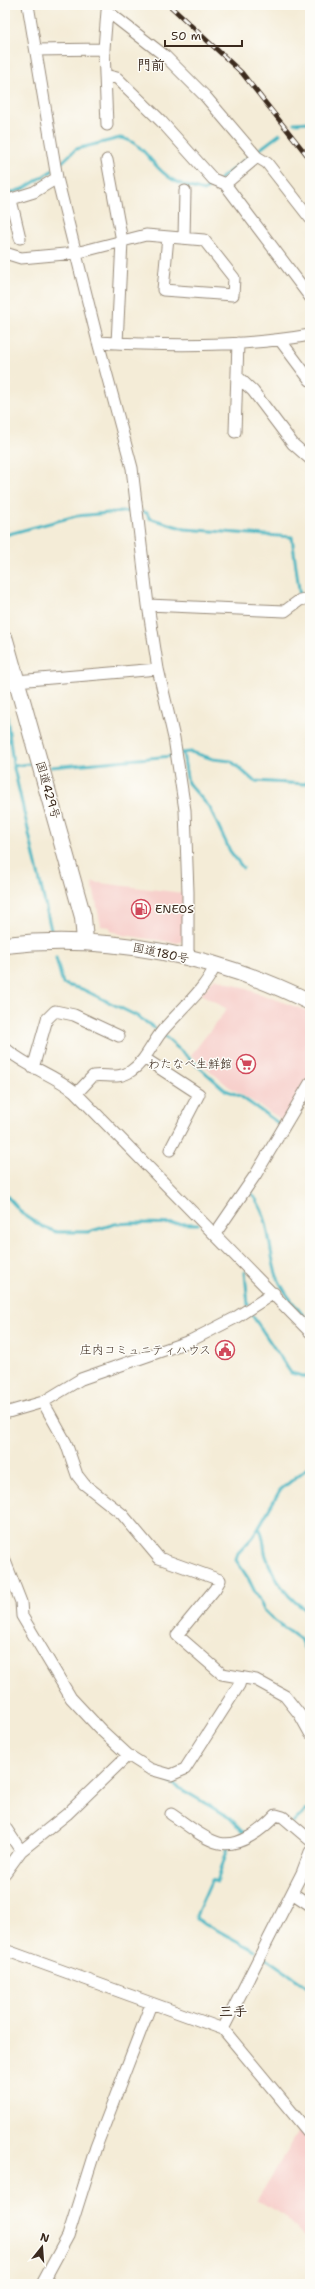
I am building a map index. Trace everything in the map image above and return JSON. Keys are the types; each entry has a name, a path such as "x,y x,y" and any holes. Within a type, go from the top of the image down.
{"highway":[{"name":"国道429号","path":"5,640 84,917 84,941"},
{"name":"国道180号","path":"5,945 84,941 124,946 188,958 215,966 265,982 310,1002"}],"street":[{"path":"28,5 57,178 98,342 132,468 148,605 158,669 174,738 185,810 188,892 188,958"},
{"path":"107,8 104,49 107,126"},
{"path":"107,8 165,56 205,96 255,154 267,163 310,218"},
{"path":"36,50 104,49"},
{"path":"104,76 117,78 220,182 310,297"},
{"path":"220,182 255,154"},
{"path":"107,160 122,242 117,343"},
{"path":"20,238 8,201 34,192 57,178"},
{"path":"184,238 185,191"},
{"path":"5,253 21,258 76,253 146,235 204,240 234,278 233,294 163,290 168,237"},
{"path":"98,342 238,343 280,340 310,335"},
{"path":"280,340 310,380"},
{"path":"235,432 238,343"},
{"path":"238,377 253,391 293,444 310,459"},
{"path":"148,605 285,611 300,600 310,598"},
{"path":"16,681 158,669"},
{"path":"77,1093 93,1076 120,1076 131,1071 144,1058 161,1033 209,979 215,966"},
{"path":"33,1068 47,1019 55,1011 74,1015 119,1036"},
{"path":"5,1048 33,1068 67,1085 77,1093 274,1293 310,1332"},
{"path":"144,1058 199,1094 170,1150"},
{"path":"215,1234 246,1188 310,1083"},
{"path":"5,1414 43,1402 81,1379 190,1341 235,1318 274,1293"},
{"path":"43,1402 66,1443 76,1475 84,1484 122,1514 159,1558 220,1580 216,1589 177,1635 213,1668 222,1674 256,1680 285,1696 300,1715 310,1733"},
{"path":"5,1560 21,1602 22,1616 71,1698 126,1757 160,1773 171,1775 181,1772 192,1760 239,1685 241,1678"},
{"path":"5,1873 21,1850 67,1814 126,1757"},
{"path":"171,1814 219,1843 231,1844 248,1837 259,1830 276,1815 283,1817 310,1840"},
{"path":"5,1827 21,1850"},
{"path":"223,2029 292,1892 310,1852"},
{"path":"292,1892 310,1905"},
{"path":"5,1950 223,2029 310,2134"},
{"path":"42,2284 68,2236 96,2147 151,2004"}],"shaded area":[{"name":"ENEOS","path":"92,882 183,893 184,934 181,941 178,943 123,935 111,931 110,927 101,926"},
{"path":"215,978 310,1012 310,1074 284,1121 228,1086 191,1055 227,1009 201,994"},
{"path":"301,2128 310,2139 310,2230 305,2237 280,2213 257,2200"}],"waterway":[{"path":"294,123 310,122"},
{"path":"220,179 280,134"},
{"path":"59,165 76,149 120,138 140,147 160,169 178,183 204,191 216,182"},
{"path":"5,195 25,188 53,170"},
{"path":"5,535 76,516 131,511"},
{"path":"143,512 147,513 149,518 185,529 292,537 300,597"},
{"path":"5,701 13,764 51,930"},
{"path":"180,753 191,752 213,759 231,761 254,781 305,784 310,779"},
{"path":"183,753 188,783 210,808 230,851 243,868"},
{"path":"51,767 172,756"},
{"path":"13,766 29,764"},
{"path":"56,958 63,984 82,989 137,1016 159,1031"},
{"path":"163,1035 225,1090 240,1096 281,1125"},
{"path":"249,1190 261,1209 265,1219 272,1259 277,1277 290,1298 310,1324"},
{"path":"5,1194 23,1214 41,1226 56,1232 88,1232 115,1224 198,1224"},
{"path":"245,1272 248,1305"},
{"path":"250,1312 291,1373 310,1378"},
{"path":"310,1466 280,1490 253,1537 238,1553 236,1560 248,1578 264,1610 275,1621 300,1639 310,1661"},
{"path":"259,1528 262,1534 266,1556 277,1581 295,1602 310,1611"},
{"path":"161,1777 230,1818 247,1836"},
{"path":"293,1823 305,1811 310,1810"},
{"path":"228,1847 217,1882 212,1880 196,1916 197,1919 255,1951"},
{"path":"263,1956 310,1989"}],"railway":[{"path":"169,5 242,73 310,159"}],"place":[{"name":"ENEOS","path":"141,909"},
{"name":"わたなべ生鮮館","path":"246,1064"},
{"name":"庄内コミュニティハウス","path":"225,1350"}],"district":[{"name":"門前","path":"151,65"},
{"name":"三手","path":"233,2011"}]}
